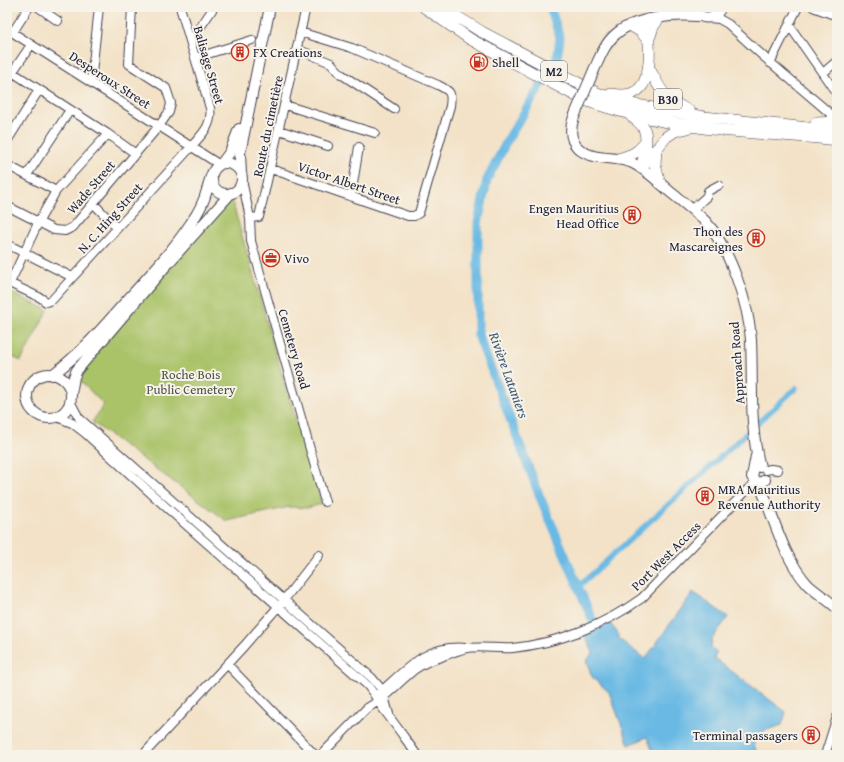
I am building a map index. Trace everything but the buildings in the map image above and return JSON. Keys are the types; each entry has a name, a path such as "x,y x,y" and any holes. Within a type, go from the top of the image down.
{"highway":[{"name":"M2","path":"424,7 470,39 582,98 629,114 837,140"},
{"name":"M2","path":"441,7 482,32 597,93 625,103 697,122 759,124 837,131"},
{"path":"649,41 653,27 660,18"},
{"path":"647,20 649,68"},
{"path":"630,25 649,41"},
{"name":"B30","path":"597,93 616,95 631,94 642,86 649,68"},
{"name":"B30","path":"649,68 656,83 667,98 697,122"},
{"path":"629,114 645,130 645,156 641,168"},
{"path":"641,168 666,137 675,131 697,122"},
{"path":"759,124 837,122"},
{"path":"618,159 632,155 645,143"},
{"path":"656,150 655,164 660,183"}],"main road":[{"path":"232,193 224,194 215,188 211,179 230,152 238,134 265,7"},
{"path":"70,398 69,388 65,382 60,377 52,375 40,376 29,387 27,394 28,402 36,414 50,418 63,413 67,408 70,398 74,377 77,370 164,268 232,193 238,189 241,177 240,153 242,141 270,7"},
{"path":"660,18 678,7"},
{"path":"693,7 696,13 704,17 716,15 722,7"},
{"name":"Approach Road","path":"704,17 685,15 647,20 630,25 617,33 607,43 594,70 574,117 570,131 573,141 579,148 596,157 618,159 632,163 641,168 693,209 717,235 738,281 751,338 756,452 759,476 765,495 776,529 796,569 809,585 837,608"},
{"path":"52,375 72,360 96,335 183,236 202,204 217,169 231,164 235,166 241,177"}],"street":[{"path":"10,30 29,7"},
{"path":"38,7 58,21"},
{"path":"92,82 99,7"},
{"name":"Wade Street","path":"7,206 54,230 65,231 73,227 136,154 169,112 171,103 166,88 129,64 132,7"},
{"name":"Balisage Street","path":"180,7 191,41 211,117 208,126 191,147"},
{"path":"191,41 214,7"},
{"name":"Route du cimetière","path":"250,218 259,217 306,7"},
{"path":"722,7 722,12 728,24"},
{"path":"770,63 798,7"},
{"path":"813,7 825,9 837,16"},
{"path":"704,17 719,19 728,24 770,63 832,115 837,117"},
{"path":"790,24 837,94"},
{"name":"Desperoux Street","path":"10,30 31,45 92,82 201,153 217,169"},
{"name":"Victor Albert Street","path":"270,169 408,216 414,216 419,213 451,97 446,89 399,67 352,48 300,32"},
{"path":"195,58 252,40"},
{"path":"7,80 31,45"},
{"path":"297,49 331,63 341,74 394,109"},
{"path":"823,73 837,60"},
{"path":"12,72 108,134 136,154"},
{"path":"7,141 39,90"},
{"path":"285,105 376,133"},
{"path":"27,175 70,110"},
{"path":"279,130 328,146"},
{"path":"9,283 39,221 56,191 108,134"},
{"name":"N. C. Hing Street","path":"9,283 41,298 46,302 52,300 191,147"},
{"path":"351,196 359,147"},
{"path":"7,165 56,191"},
{"name":"Cemetery Road","path":"241,177 250,218 251,241 325,502"},
{"path":"693,209 707,196 708,191 718,185"},
{"path":"232,193 247,201"},
{"path":"93,203 117,228"},
{"path":"7,244 72,278"},
{"path":"70,398 79,418 372,678 390,716 417,755"},
{"path":"57,416 72,423 84,433 278,607 380,696"},
{"path":"759,476 771,469 778,470"},
{"name":"Port West Access","path":"321,755 380,696 401,672 430,653 453,647 512,648 540,645 571,635 614,616 642,598 759,476"},
{"path":"142,755 278,607 319,555"},
{"path":"227,664 315,755"},
{"path":"825,755 837,717"}],"green space":[{"name":"Roche Bois Public Cemetery","path":"231,197 275,351 322,504 307,508 289,507 227,521 92,422 104,405 76,376"},
{"path":"7,291 48,310 21,361 7,354"}],"water":[{"path":"693,592 728,617 712,639 711,648 717,652 714,658 786,712 782,725 752,735 757,755 654,755 647,737 629,745 609,692 593,678 589,665 586,662 593,652 584,635 610,623 619,635 619,639 645,659"}],"waterway":[{"name":"Rivière Lataniers","path":"550,7 560,38 557,59"},
{"name":"Rivière Lataniers","path":"542,83 507,141 487,180 478,223 478,335 540,497 596,628"},
{"path":"578,587 796,388"}],"place":[{"name":"FX Creations","path":"240,52"},
{"name":"Shell","path":"479,62"},
{"name":"Engen Mauritius Head Office","path":"632,215"},
{"name":"Thon des Mascareignes","path":"756,238"},
{"name":"Vivo","path":"271,258"},
{"name":"MRA Mauritius Revenue Authority","path":"705,496"},
{"name":"Terminal passagers","path":"811,735"}]}
